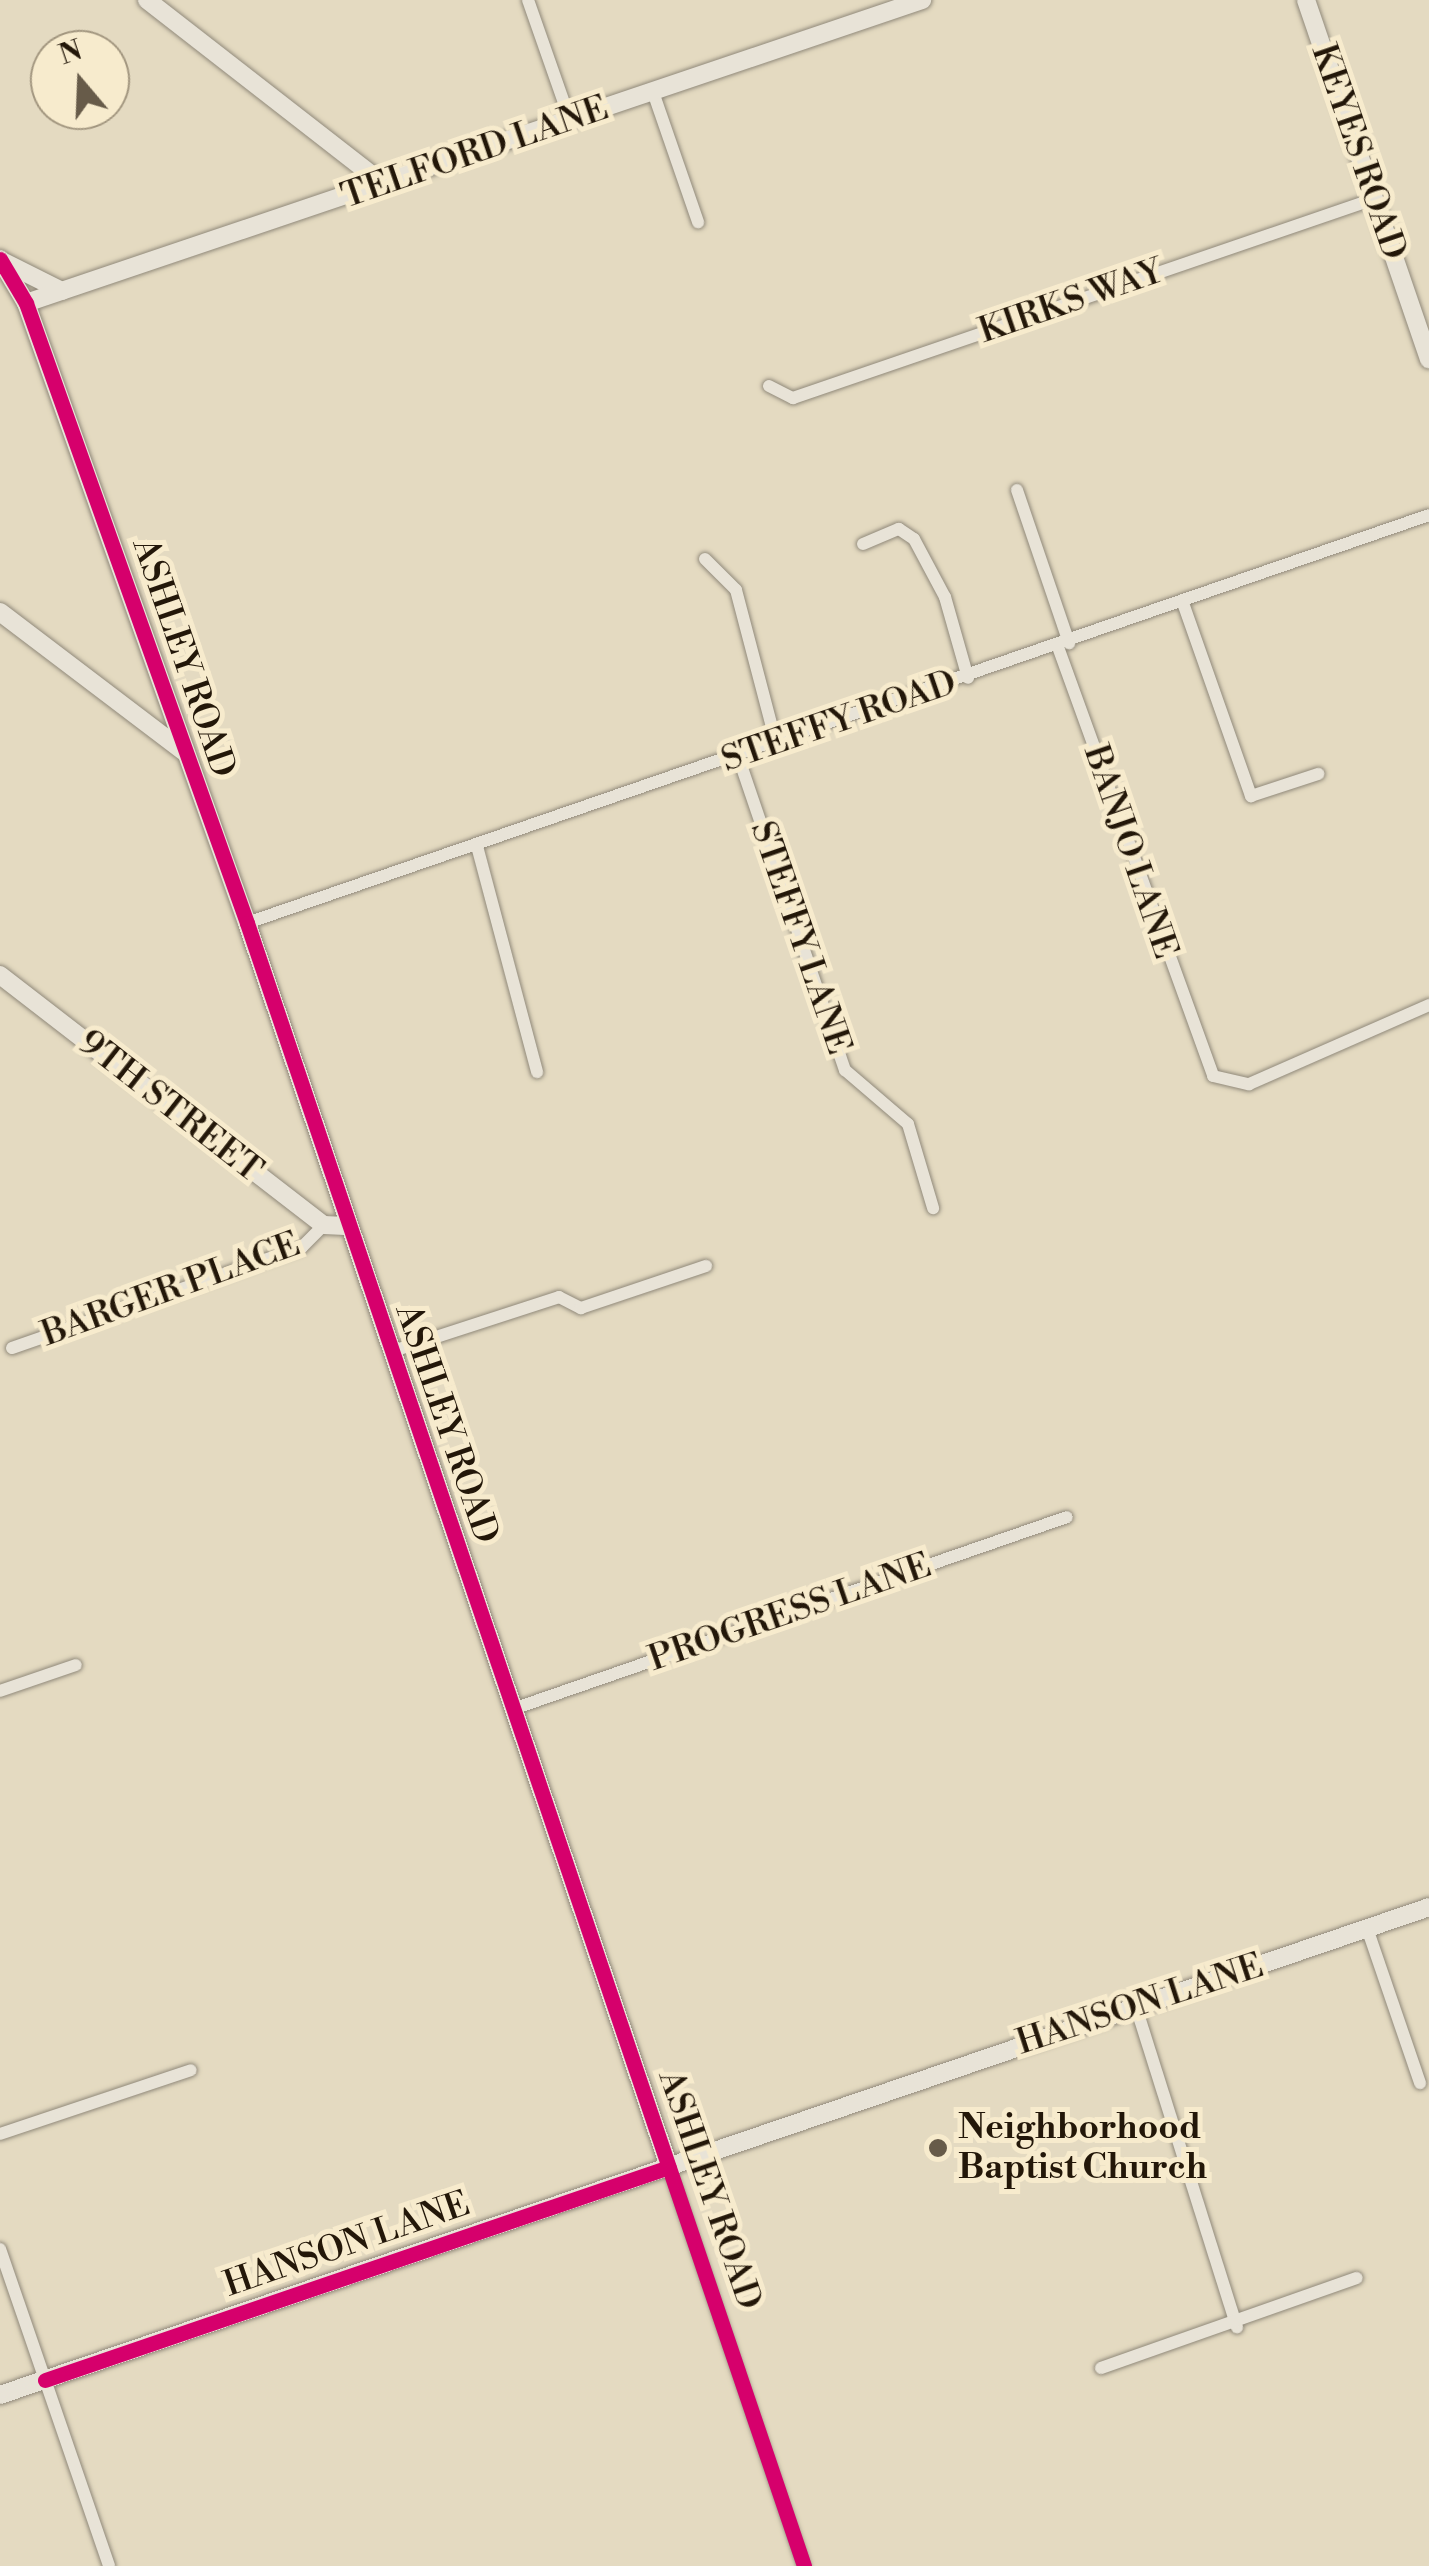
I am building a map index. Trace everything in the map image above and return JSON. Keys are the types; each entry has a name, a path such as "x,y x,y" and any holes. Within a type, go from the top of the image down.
{"street":[{"path":"147,0 384,184"},
{"path":"528,0 570,120"},
{"name":"TELFORD LANE","path":"26,303 922,0"},
{"name":"KEYES ROAD","path":"1306,0 1429,360"},
{"path":"653,92 698,222"},
{"name":"KIRKS WAY","path":"769,386 793,398 1374,198"},
{"path":"1,260 62,291"},
{"name":"ASHLEY ROAD","path":"1,260 26,303 247,924 345,1226 804,2566"},
{"name":"BANJO LANE","path":"1018,490 1064,645 1202,1056 1224,1084 1248,1084 1429,1005"},
{"name":"STEFFY ROAD","path":"247,924 1064,645 1429,515"},
{"path":"863,544 899,529 914,540 941,586 968,678"},
{"path":"705,559 736,590 776,743"},
{"path":"1182,603 1251,796 1318,774"},
{"path":"0,612 183,751"},
{"name":"STEFFY LANE","path":"738,756 845,1070 908,1124 933,1208"},
{"path":"476,846 537,1072"},
{"name":"9TH STREET","path":"0,975 324,1225"},
{"path":"324,1225 345,1226"},
{"name":"BARGER PLACE","path":"12,1348 302,1246 324,1225"},
{"path":"390,1352 560,1297 580,1308 706,1266"},
{"name":"PROGRESS LANE","path":"512,1709 1067,1517"},
{"path":"0,1691 76,1665"},
{"name":"HANSON LANE","path":"0,2395 1429,1907"},
{"path":"1366,1928 1420,2083"},
{"path":"1136,2007 1237,2326"},
{"path":"0,2134 190,2070"},
{"path":"0,2250 109,2566"},
{"path":"1102,2368 1237,2326 1357,2278"}],"cycle path":[{"path":"0,259 26,303 247,923 804,2566"},
{"path":"45,2380 669,2167"}],"place":[{"name":"Neighborhood Baptist Church","path":"938,2148"}]}
